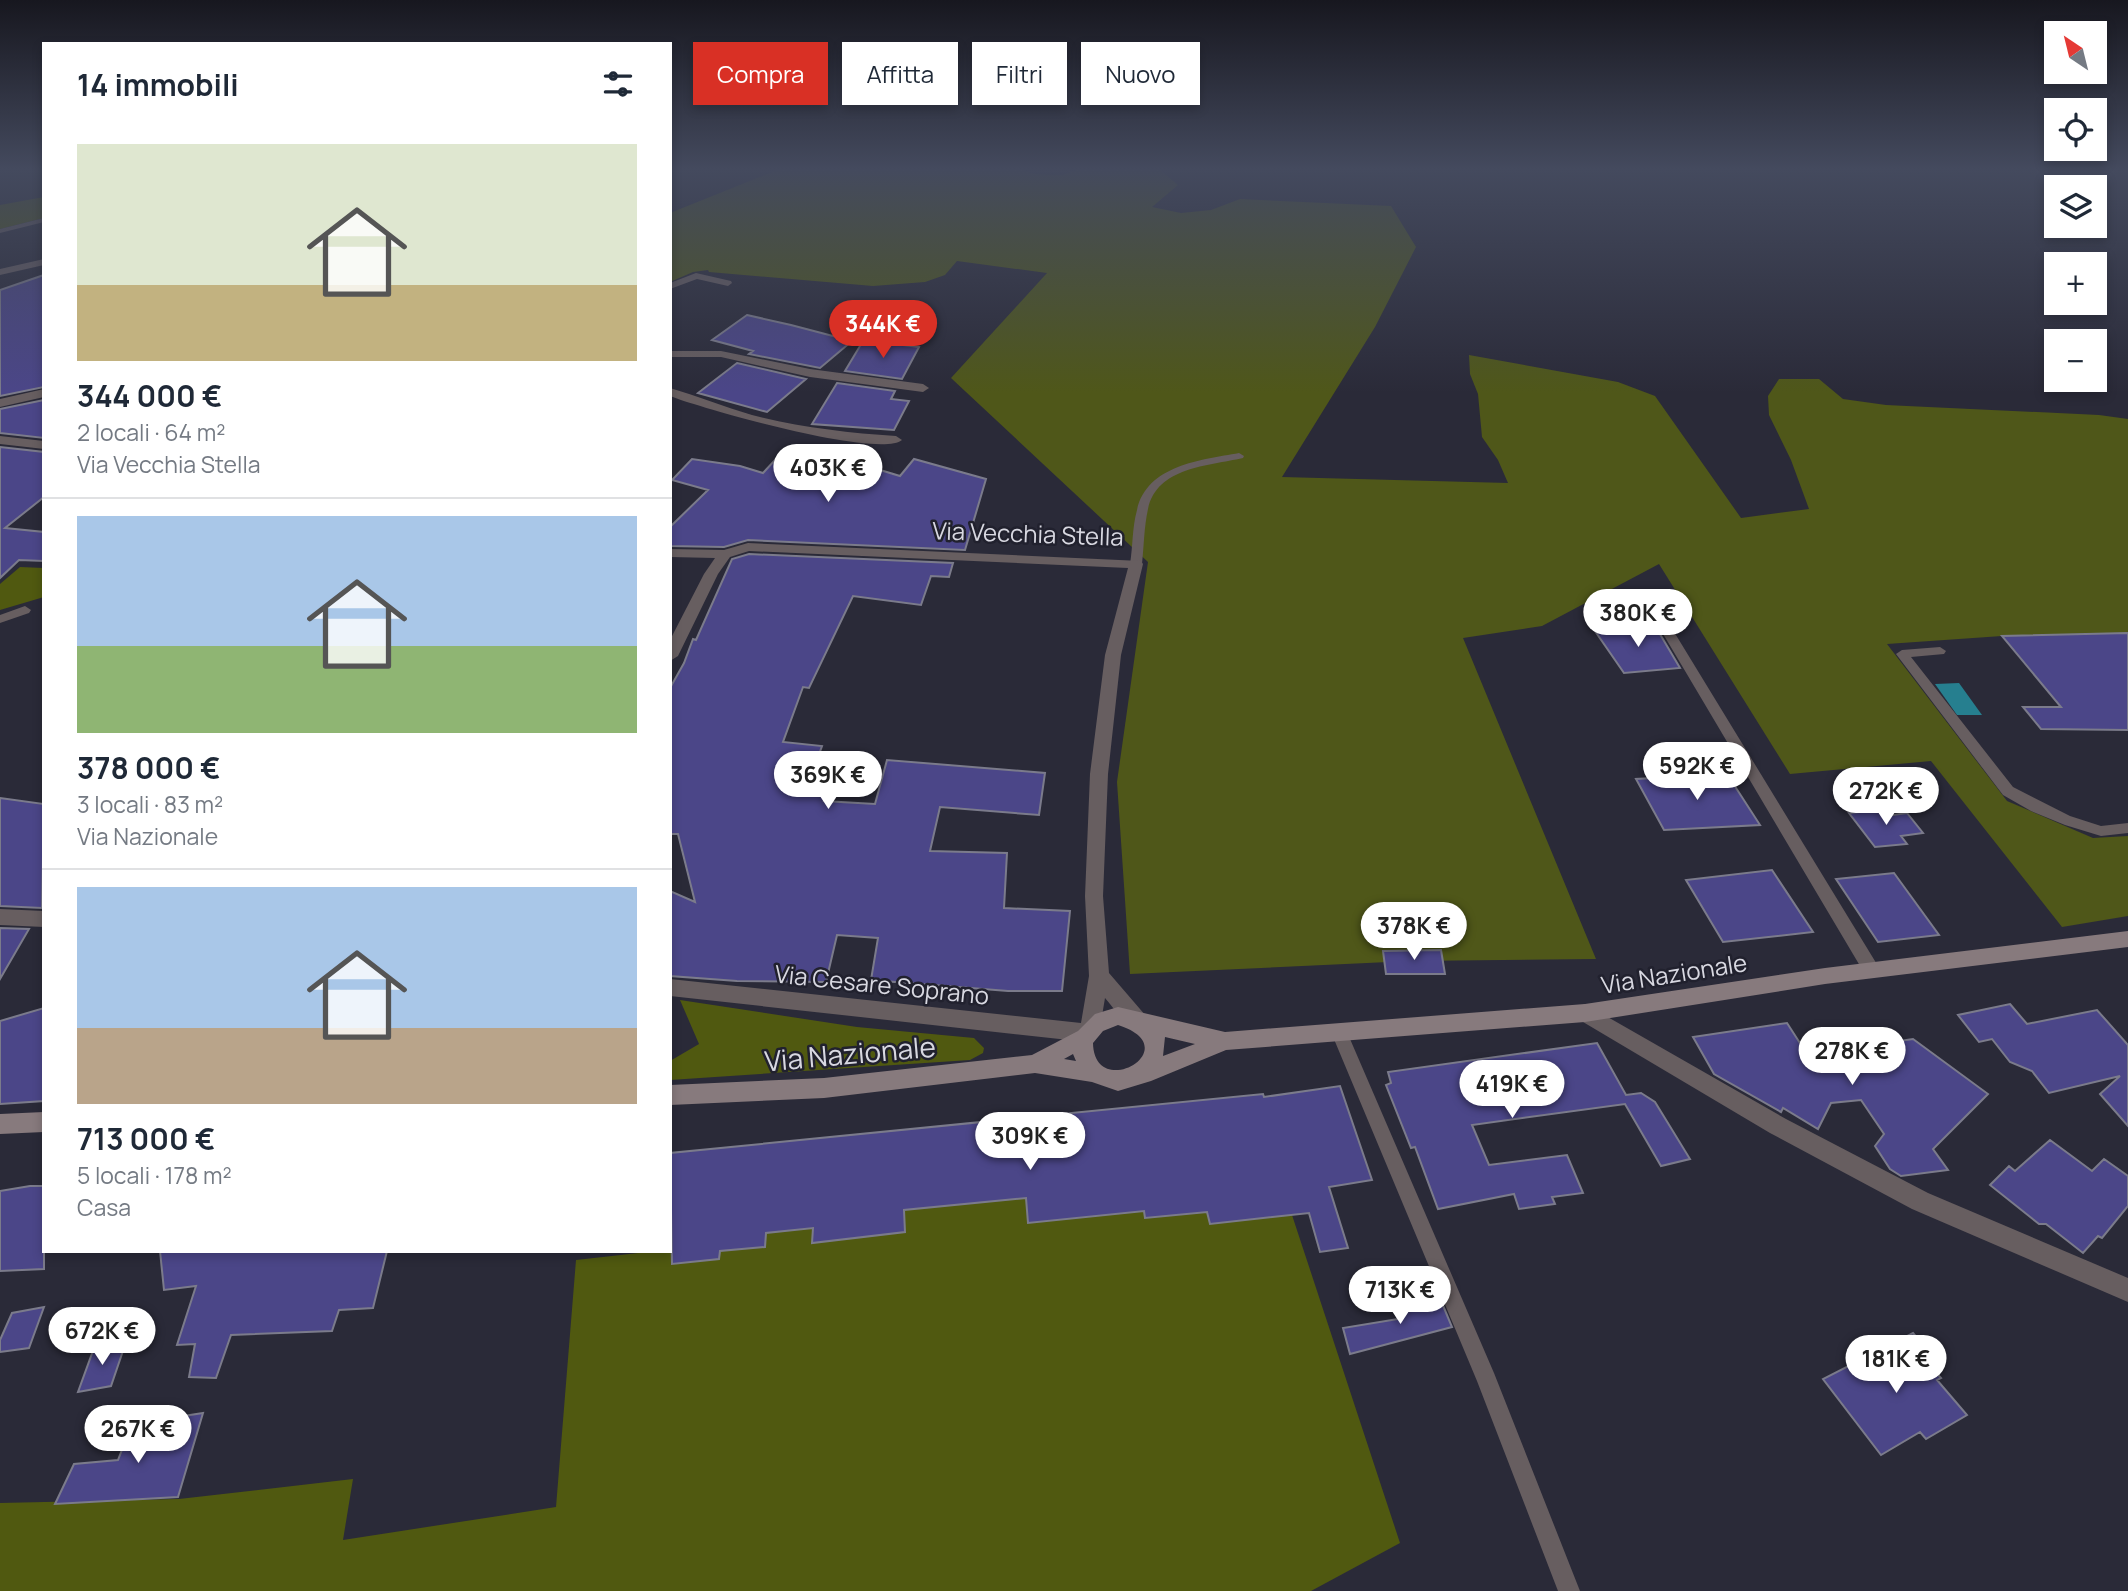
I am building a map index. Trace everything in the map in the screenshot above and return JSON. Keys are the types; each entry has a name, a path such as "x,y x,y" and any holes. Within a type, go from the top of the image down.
{"main road":[{"name":"Via Nazionale","path":"1035,1064 1108,1017 1118,1016 1225,1041 1585,1013 1872,971 2128,939"},
{"path":"1136,1077 1153,1061 1156,1050 1154,1039 1139,1022"},
{"path":"1087,1033 1085,1058 1099,1074"},
{"name":"Via Nazionale","path":"672,1095 824,1088 1035,1064 1099,1074 1111,1079 1136,1077 1225,1041"},
{"path":"0,1124 42,1122"}],"street":[{"path":"0,272 42,262"},
{"path":"672,354 721,354 810,373 923,388"},
{"path":"0,403 42,393"},
{"path":"672,393 783,426 896,440"},
{"path":"0,440 42,445"},
{"name":"Via Vecchia Stella","path":"672,553 726,554 748,547 1136,564 1113,655 1099,774 1094,896 1099,976 1087,1033"},
{"path":"672,652 712,574 726,554"},
{"path":"0,917 42,919"},
{"path":"1099,976 1139,1022"},
{"name":"Via Cesare Soprano","path":"672,986 1087,1033"},
{"path":"1585,1013 1778,1126 1920,1201 2128,1290"}],"lane":[{"path":"672,285 696,276 728,283"},
{"path":"1136,564 1144,502 1154,488 1172,472 1239,456"},
{"path":"0,619 25,610"},
{"path":"1662,622 1872,971"},
{"path":"1940,651 1902,654 2008,791 2065,820 2101,831 2128,828"},
{"path":"1339,1032 1487,1380 1569,1591"}],"green space":[{"path":"672,244 1414,244 1416,247 1375,327 1282,477 1508,483 1498,460 1482,437 1478,394 1470,374 1469,355 1618,382 1655,396 1741,518 1809,509 1791,460 1769,415 1768,396 1779,379 1819,379 1843,399 1886,405 2099,415 2128,419 2128,633 2002,636 1887,644 2007,801 2093,838 2128,836 2128,916 2062,927 1931,761 1790,774 1659,564 1542,626 1463,638 1596,959 1410,961 1130,974 1117,782 1148,562 951,378 1047,273 957,261 945,275 925,282 873,286 708,270 693,272 672,281"},
{"path":"20,567 42,568 42,598 0,610 0,584"},
{"path":"680,1000 857,1027 974,1038 984,1048 983,1053 970,1060 672,1080 672,1060 699,1044"},
{"path":"1200,1174 1210,1224 1292,1215 1400,1543 1311,1591 0,1591 0,1503 179,1499 353,1479 343,1540 556,1507 576,1260 638,1253 672,1253 674,1249 673,1264 718,1259 720,1251 765,1247 766,1233 813,1228 812,1243 904,1232 904,1210 1026,1198 1028,1223 1139,1177 1145,1218 1179,1215"}],"water":[{"path":"1959,683 1982,715 1957,715 1935,684"}],"building":[{"path":"42,276 42,387 0,396 0,290"},
{"path":"747,315 852,341 820,368 749,354 753,351 712,340"},
{"path":"863,341 919,347 902,379 845,371"},
{"path":"737,363 806,379 767,412 698,393"},
{"path":"837,383 895,391 891,399 909,401 894,430 812,424"},
{"path":"42,400 42,438 0,433 0,409"},
{"path":"798,445 900,476 914,459 986,479 965,550 748,540 724,547 672,546 672,525 708,490 672,480 692,459 740,466 763,473 775,460"},
{"path":"0,447 42,452 42,499 5,528 42,532 42,561 19,560 0,578"},
{"path":"749,554 953,563 949,577 931,576 921,605 853,596 809,688 803,687 783,742 822,746 806,790 828,792 824,801 875,804 887,760 1045,773 1039,815 940,807 930,851 1007,853 1004,908 1070,911 1062,991 1008,991 871,980 878,938 837,935 826,982 737,981 672,976 672,892 695,902 678,834 672,834 672,684 693,639 696,640 732,559"},
{"path":"1654,624 1680,668 1624,673 1595,631"},
{"path":"2128,633 2128,730 2041,729 2023,707 2061,707 2002,636"},
{"path":"1727,774 1760,825 1664,830 1636,779"},
{"path":"0,798 42,804 42,908 0,906"},
{"path":"1881,810 1886,816 1907,813 1923,833 1901,836 1907,844 1875,847 1849,813"},
{"path":"1772,870 1813,932 1723,942 1686,880"},
{"path":"1894,873 1939,935 1878,942 1836,879"},
{"path":"0,928 29,929 0,979"},
{"path":"1441,950 1445,974 1386,974 1383,951"},
{"path":"2010,1004 2027,1024 2097,1010 2128,1045 2128,1126 2100,1094 2120,1076 2049,1093 2032,1071 2010,1062 1992,1039 1979,1042 1958,1015"},
{"path":"42,1009 42,1101 0,1104 0,1021"},
{"path":"1787,1023 1807,1054 1913,1039 1988,1094 1933,1149 1948,1170 1901,1176 1890,1169 1875,1146 1884,1134 1861,1100 1831,1103 1818,1129 1783,1108 1781,1112 1714,1074 1693,1037"},
{"path":"1597,1043 1626,1095 1641,1093 1655,1102 1690,1159 1661,1166 1625,1104 1472,1125 1489,1165 1567,1155 1583,1193 1552,1197 1555,1204 1519,1209 1514,1194 1438,1209 1415,1147 1411,1148 1386,1085 1391,1083 1388,1072"},
{"path":"1340,1086 1372,1180 1329,1187 1348,1248 1320,1252 1309,1213 1210,1224 1207,1212 1145,1218 1144,1211 1028,1223 1026,1198 904,1210 905,1232 812,1243 813,1228 766,1233 765,1247 720,1251 719,1259 672,1264 672,1153 1263,1094 1264,1097"},
{"path":"2050,1140 2092,1171 2104,1159 2128,1176 2128,1206 2102,1238 2098,1236 2083,1253 2046,1224 2039,1224 1990,1185 2009,1166 2015,1171"},
{"path":"42,1186 44,1269 0,1271 0,1191"},
{"path":"160,1253 387,1253 373,1308 339,1310 332,1331 231,1335 216,1378 189,1377 195,1344 177,1345 196,1286 164,1290"},
{"path":"1439,1296 1452,1327 1350,1354 1343,1328 1398,1319 1393,1308"},
{"path":"44,1307 29,1348 0,1352 0,1340 12,1313"},
{"path":"1913,1333 1936,1361 1929,1365 1941,1378 1937,1380 1967,1415 1926,1439 1920,1432 1881,1455 1823,1379"},
{"path":"126,1342 111,1386 78,1392 94,1348"},
{"path":"203,1413 178,1497 55,1504 74,1464 118,1460 132,1424"}]}
